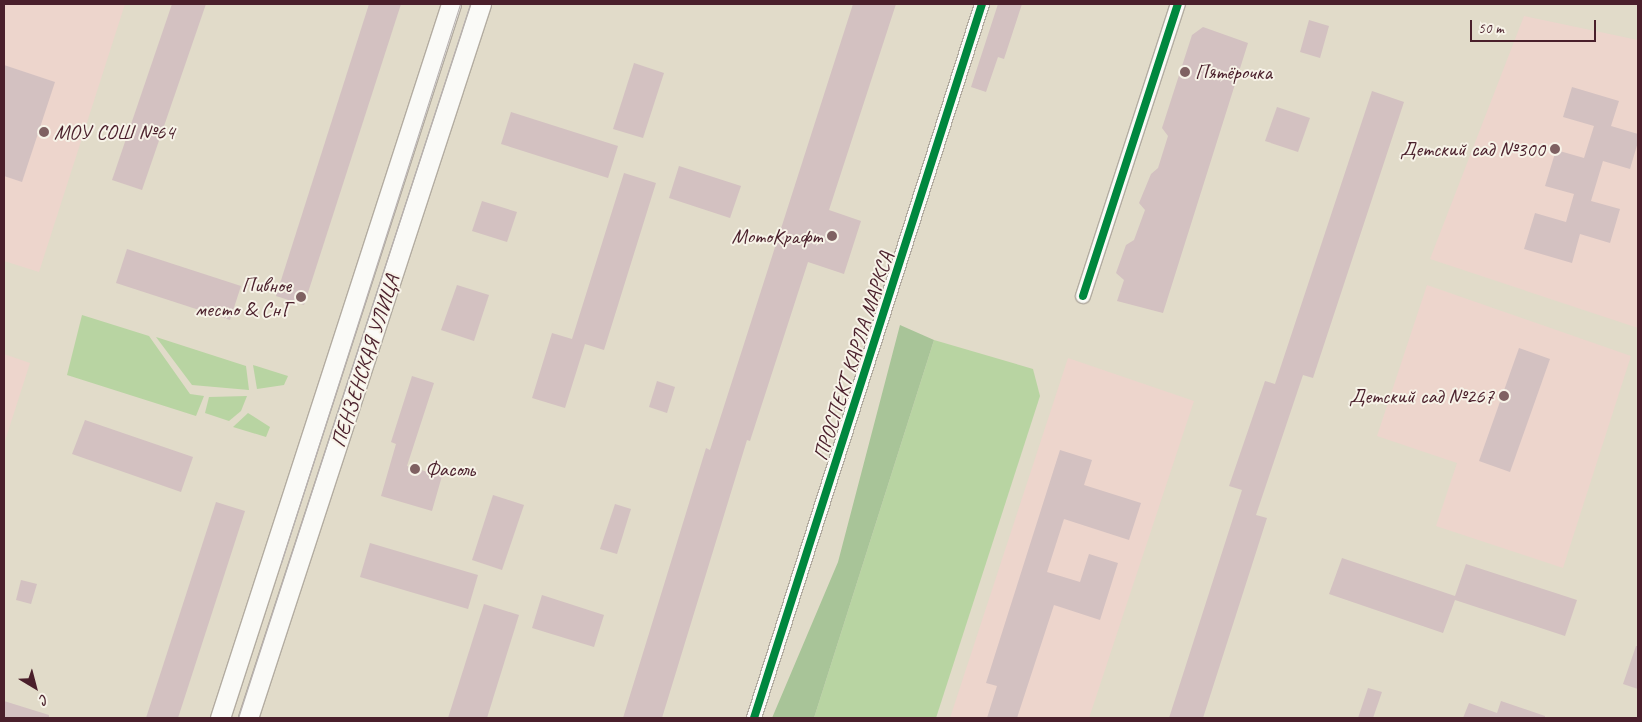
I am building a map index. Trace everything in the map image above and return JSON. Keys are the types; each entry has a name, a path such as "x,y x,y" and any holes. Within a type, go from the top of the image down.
{"main road":[{"name":"ПЕНЗЕНСКАЯ УЛИЦА","path":"220,718 451,4"},
{"name":"ПЕНЗЕНСКАЯ УЛИЦА","path":"248,718 481,4"}],"street":[{"name":"ПРОСПЕКТ КАРЛА МАРКСА","path":"754,718 982,4"},
{"path":"1083,296 1178,4"}],"shaded area":[{"name":"МОУ СОШ №64","path":"4,4 125,4 39,272 4,261"},
{"name":"Детский сад №300","path":"1524,16 1638,40 1638,328 1430,259"},
{"name":"Детский сад №267","path":"1427,285 1631,356 1563,568 1436,526 1457,463 1377,436"},
{"path":"4,354 30,363 4,444"},
{"path":"1068,358 1194,401 1089,718 950,718"}],"green space":[{"path":"82,315 149,336 190,394 204,396 196,416 67,375"},
{"path":"900,325 934,340 814,718 772,718 838,562"},
{"path":"156,337 246,366 249,390 192,385"},
{"path":"934,340 1033,369 1040,396 936,718 814,718"},
{"path":"253,365 288,376 284,385 257,389"},
{"path":"247,396 241,411 229,421 205,413 209,397"},
{"path":"248,413 270,427 266,437 233,427"}],"building":[{"path":"172,4 206,4 142,190 112,180"},
{"path":"369,4 401,4 304,305 276,296"},
{"path":"853,4 896,4 829,210 861,221 844,274 808,262 750,441 747,440 662,718 623,718 706,448 710,450"},
{"path":"998,4 1022,4 1004,59 998,57 986,92 971,87"},
{"path":"1309,20 1329,26 1320,58 1300,52"},
{"path":"1203,27 1248,43 1163,313 1117,301 1124,280 1116,273 1126,245 1134,240 1145,210 1139,203 1151,174 1158,168 1168,136 1162,128 1192,35"},
{"path":"634,63 664,73 643,138 613,129"},
{"path":"4,65 55,82 22,182 4,176"},
{"path":"1572,87 1619,101 1611,126 1638,134 1638,142 1630,169 1603,161 1591,201 1620,209 1610,243 1580,234 1572,263 1524,249 1535,213 1566,222 1574,194 1545,186 1556,150 1584,158 1594,126 1563,117"},
{"path":"1372,91 1404,102 1313,378 1303,375 1256,515 1267,518 1203,718 1169,718 1242,490 1229,486 1265,381 1275,384"},
{"path":"1277,107 1310,118 1298,152 1265,141"},
{"path":"511,112 618,146 608,178 501,144"},
{"path":"679,166 741,186 730,218 669,198"},
{"path":"624,173 656,183 604,350 585,344 565,408 532,398 552,333 572,339"},
{"path":"482,201 517,212 507,242 472,231"},
{"path":"127,249 241,286 230,320 116,283"},
{"path":"457,285 489,295 474,341 441,330"},
{"path":"1519,348 1550,359 1510,472 1479,461"},
{"path":"412,376 434,383 407,466 442,476 432,511 381,496 396,444 391,442"},
{"path":"657,381 675,387 667,413 649,407"},
{"path":"85,420 193,457 181,492 72,454"},
{"path":"1060,450 1092,460 1084,485 1141,503 1129,540 1064,519 1047,572 1080,582 1089,554 1118,563 1100,620 1054,605 1017,718 987,718 997,686 986,683"},
{"path":"493,495 524,505 502,570 472,560"},
{"path":"216,502 245,511 178,718 146,718"},
{"path":"615,504 631,509 617,554 600,549"},
{"path":"370,543 478,575 468,609 360,577"},
{"path":"1342,558 1455,596 1466,564 1577,600 1565,636 1455,600 1443,633 1329,594"},
{"path":"21,580 37,584 31,604 16,600"},
{"path":"542,595 604,615 594,647 532,628"},
{"path":"484,604 519,615 487,718 448,718"},
{"path":"1636,646 1638,646 1638,689 1623,684"},
{"path":"1368,688 1382,692 1373,718 1358,718"},
{"path":"4,701 49,715 49,718 4,718"},
{"path":"1501,701 1545,716 1545,718 1463,718 1469,703 1497,713"}],"tram line":[{"path":"281,563 460,4"},
{"path":"238,718 470,4"}],"cycle path":[{"path":"754,718 982,4"},
{"path":"1083,296 1178,4"}],"place":[{"name":"Пятёрочка","path":"1185,72"},
{"name":"МОУ СОШ №64","path":"44,132"},
{"name":"Детский сад №300","path":"1555,149"},
{"name":"МотоКрафт","path":"832,236"},
{"name":"Пивное место & СнГ","path":"301,297"},
{"name":"Детский сад №267","path":"1504,396"},
{"name":"Фасоль","path":"415,469"}]}
